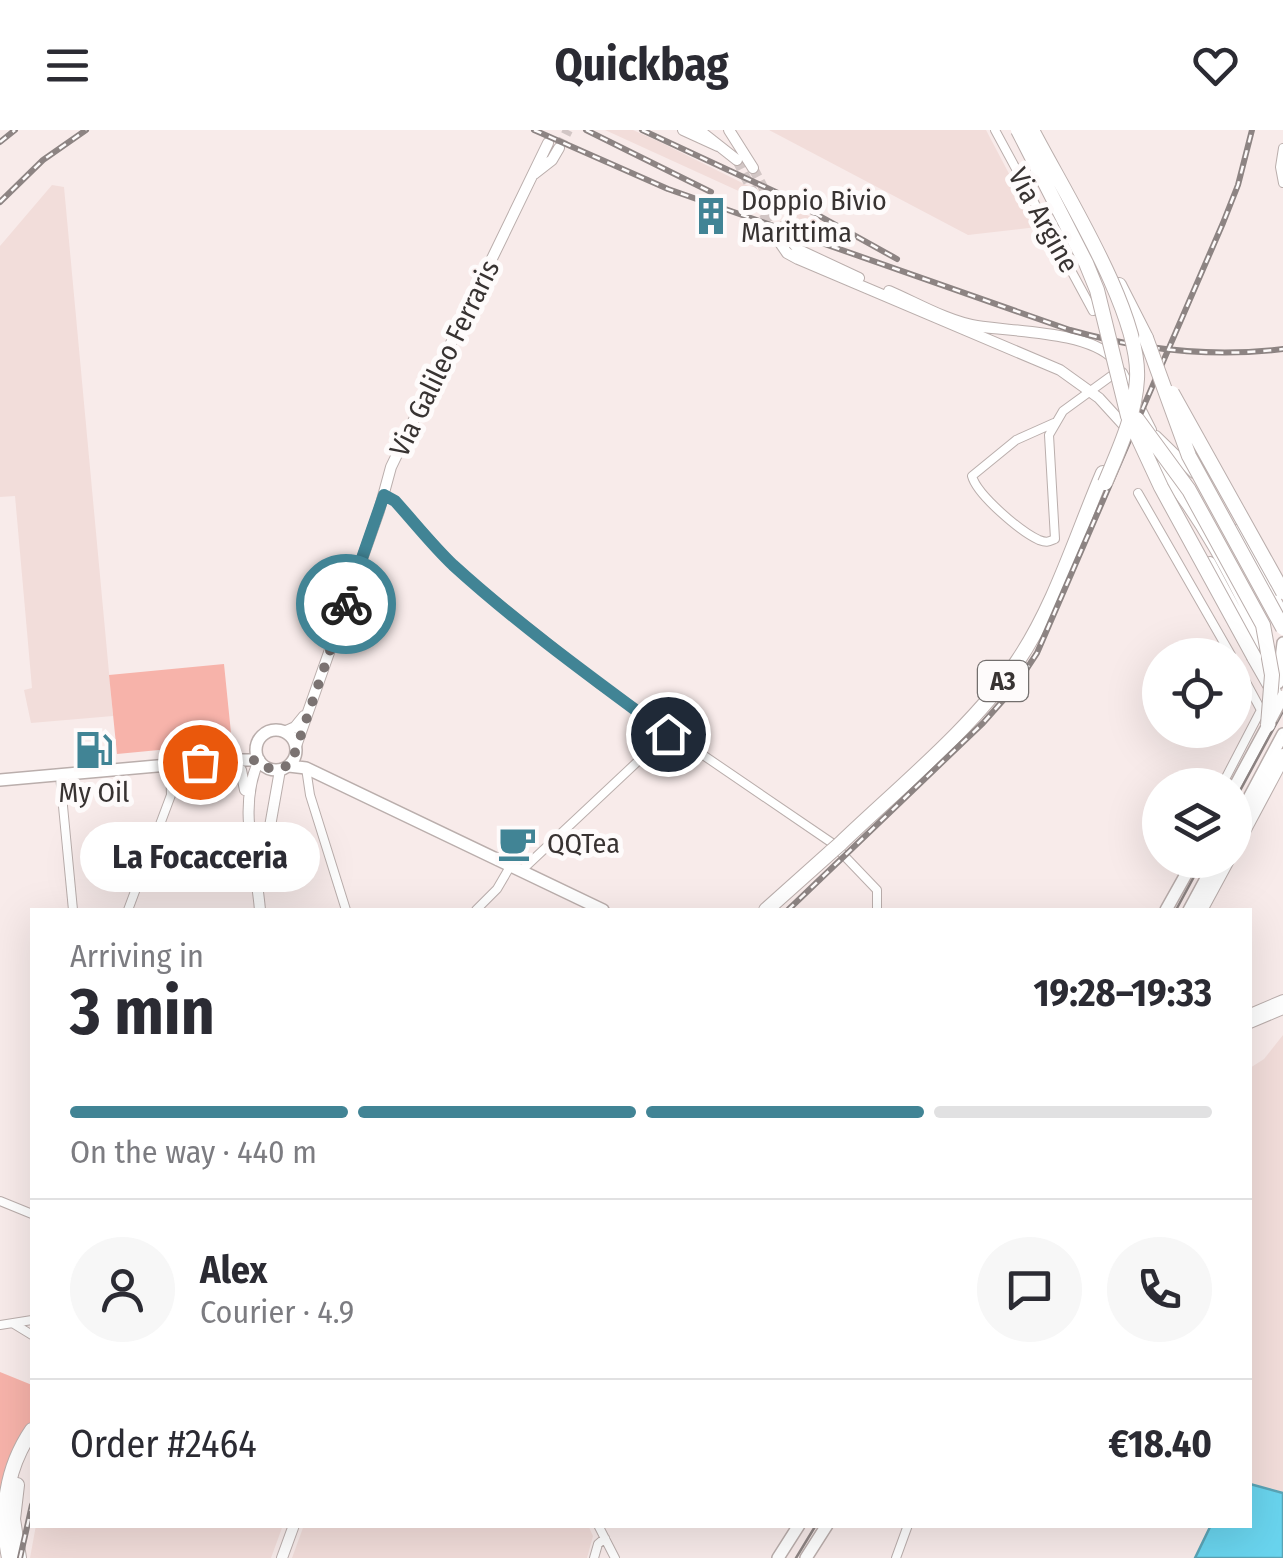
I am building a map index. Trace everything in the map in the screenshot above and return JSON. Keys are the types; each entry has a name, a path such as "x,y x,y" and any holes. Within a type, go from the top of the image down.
{"highway":[{"path":"1018,130 1086,263 1104,312 1128,416 1266,680 1282,700"},
{"name":"A3","path":"1032,130 1283,592"},
{"name":"A3","path":"779,908 972,716 1010,673 1042,616 1131,415 1137,377 1134,345 1122,306 1032,130"},
{"name":"A3","path":"1146,338 1188,456 1283,628"},
{"path":"1118,373 1132,411 1188,490 1259,618 1272,664 1268,725"},
{"path":"1252,815 1283,758"},
{"name":"A3","path":"768,908 838,850"},
{"path":"1201,908 1218,878"},
{"path":"9,1558 3,1521 5,1495 14,1463 30,1434"},
{"path":"19,1558 13,1528 14,1498 30,1453"}],"main road":[{"path":"1245,768 1282,700 1278,663 1283,643"},
{"path":"224,760 269,732 284,732 290,759 306,768 599,908"},
{"path":"1252,792 1283,734"},
{"path":"258,742 259,760"},
{"path":"0,780 224,760 259,760 268,768 290,759"},
{"path":"1167,908 1184,878"},
{"path":"1189,908 1206,878"},
{"path":"778,1558 797,1528"},
{"path":"806,1558 825,1528"}],"street":[{"path":"683,130 732,145"},
{"path":"727,130 737,160"},
{"name":"Via Argine","path":"994,130 1094,310"},
{"path":"702,132 732,145 753,168"},
{"name":"Via Galileo Ferraris","path":"256,879 272,813 392,465 528,182 553,145"},
{"path":"1283,148 1283,183"},
{"path":"774,234 787,252 798,259 1044,362 1089,390 1170,480 1207,538 1272,664"},
{"path":"791,241 810,256 960,321 1033,331 1108,354 1192,498 1256,568 1283,611"},
{"path":"1054,423 1016,440 972,476 974,484 1002,513 1040,541 1048,542 1055,539 1049,435 1063,411 1118,373"},
{"path":"1149,427 1212,493 1283,611"},
{"path":"1154,461 1250,633 1266,680"},
{"path":"1138,492 1221,638"},
{"path":"384,495 395,501 450,563 599,684 841,850 878,890 877,908"},
{"path":"1252,693 1261,710 1252,727"},
{"name":"Via Galileo Ferraris","path":"284,732 295,727 309,706"},
{"path":"478,908 517,867 668,734"},
{"name":"Via Galileo Ferraris","path":"259,760 247,800 260,908"},
{"path":"200,762 238,768 243,774 247,800"},
{"path":"129,908 171,795 170,764"},
{"path":"306,768 310,795 345,908"},
{"path":"60,774 73,908"},
{"path":"249,817 253,825 262,829 272,813"},
{"path":"1252,1013 1283,1000"},
{"path":"1252,1022 1283,1009"},
{"path":"0,1201 30,1213"},
{"path":"0,1325 30,1320"},
{"path":"14,1324 30,1334"},
{"path":"282,1558 293,1528"},
{"path":"600,1528 615,1558"},
{"path":"896,1558 907,1528"},
{"path":"594,1558 598,1544 605,1538"}],"shaded area":[{"path":"605,130 633,130 857,240 852,247"},
{"path":"769,130 986,130 1037,227 968,235"},
{"path":"52,185 64,187 113,716 31,723 24,690 32,688 15,496 0,497 0,246"},
{"path":"224,664 232,743 117,754 109,675"},
{"path":"1283,1035 1283,1493 1252,1485 1252,1067 1264,1059"},
{"path":"0,1372 30,1384 30,1425 20,1438 0,1500"},
{"path":"35,1528 282,1528 271,1558 30,1558"},
{"path":"303,1528 589,1528 593,1536 587,1558 292,1558"}],"water":[{"path":"1252,1485 1283,1493 1283,1558 1195,1558 1210,1528 1252,1528"}],"tunnel":[{"path":"559,148 568,130"},
{"path":"737,160 774,234"},
{"path":"753,168 791,241"}],"tram line":[{"path":"1252,768 1283,711"},
{"path":"1177,908 1193,878"},
{"path":"796,1558 814,1528"}],"railway":[{"path":"0,142 15,130"},
{"path":"0,202 43,160 86,130"},
{"path":"534,130 668,189 1070,330 1176,350 1229,353 1283,349"},
{"path":"586,130 711,192"},
{"path":"642,130 780,194 897,259"},
{"path":"790,908 983,723 1014,688 1037,653 1223,223 1238,185 1252,130"},
{"path":"20,1558 30,1514"}],"way so far":[{"path":"200,762 259,760 265,767 277,770 291,764 346,604"}],"place":[{"name":"Doppio Bivio Marittima","path":"711,216"},
{"name":"My Oil","path":"94,750"},
{"name":"La Focacceria","path":"200,762"},
{"name":"QQTea","path":"517,843"}],"route":[{"path":"346,604 384,495 395,501 450,563 484,592 668,734"}]}
